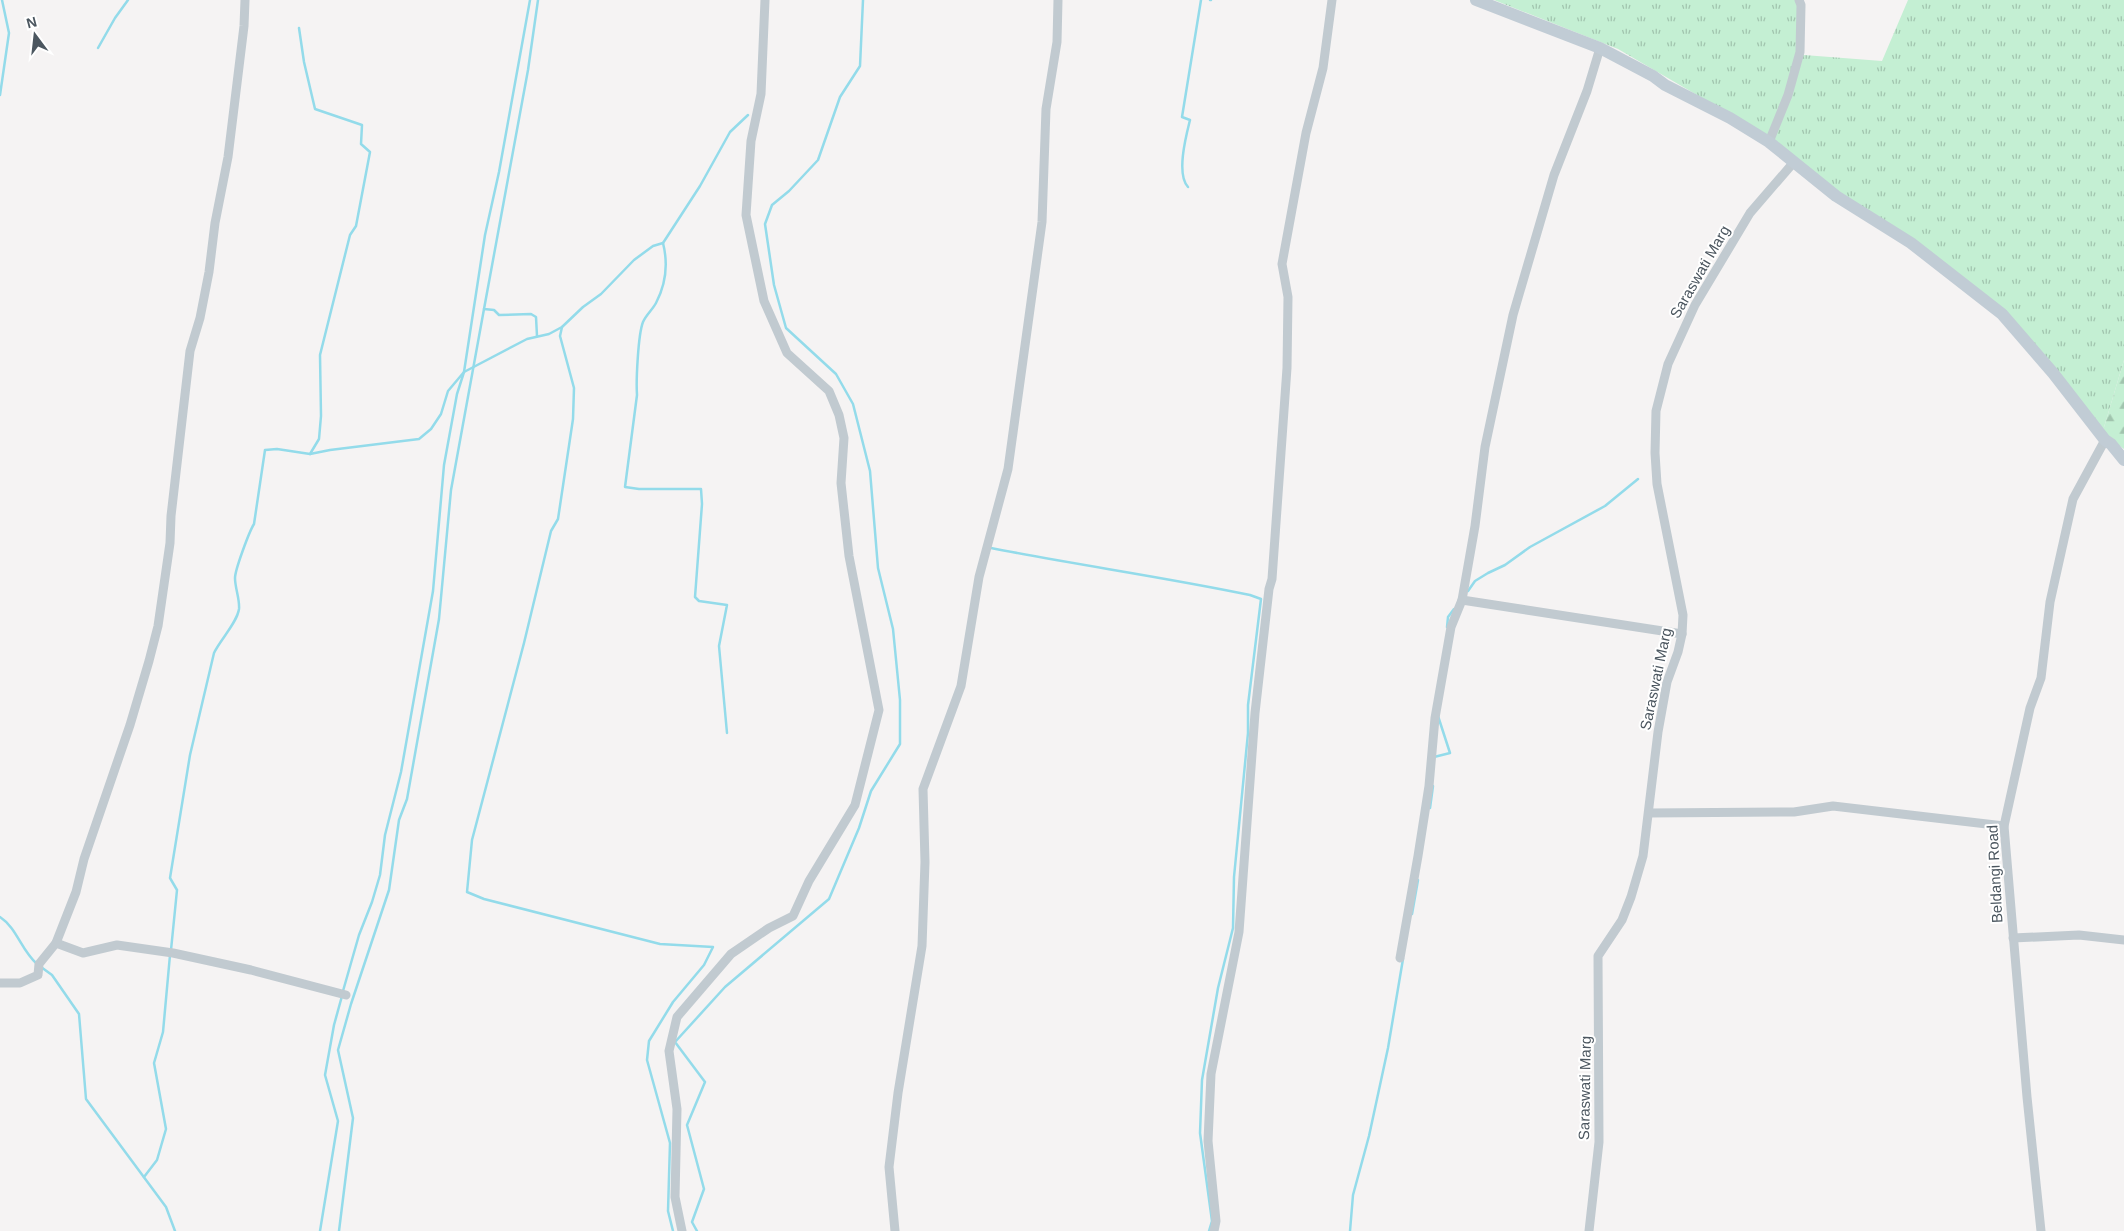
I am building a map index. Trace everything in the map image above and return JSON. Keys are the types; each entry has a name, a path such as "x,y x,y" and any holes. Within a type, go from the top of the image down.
{"street":[{"path":"0,983 20,983 38,975 39,964 56,942 76,892 98,814 130,724 158,626 170,543 171,516 190,351 200,318 228,157 244,26 245,0"},
{"path":"682,1231 675,1197 677,1108 669,1051 677,1017 731,954 769,928 793,916 809,881 855,806 878,710 849,556 841,483 844,438 839,415 829,391 787,353 764,301 746,215 751,141 761,94 765,0"},
{"path":"895,1231 889,1168 898,1094 922,946 926,862 923,789 961,686 979,577 1008,469 1042,222 1046,109 1057,42 1058,0"},
{"path":"1214,1231 1216,1221 1208,1141 1211,1074 1239,932 1255,714 1269,589 1272,579 1287,368 1288,297 1282,264 1306,133 1323,68 1332,0"},
{"path":"1476,0 1600,48 1653,76 1665,85 1730,118 1769,142 1836,196 1911,243 2002,314 2054,373 2105,440 2111,444 2124,460"},
{"path":"1769,142 1788,95 1800,52 1801,5 1799,0"},
{"path":"1400,958 1426,803 1435,718 1451,627 1462,600 1475,526 1485,447 1513,315 1554,175 1587,91 1600,48"},
{"name":"Saraswati Marg","path":"1589,1231 1599,1142 1598,956 1622,920 1631,898 1643,856 1654,760 1667,682 1678,652 1682,634 1683,615 1657,484 1655,453 1656,411 1668,364 1694,305 1750,213 1794,162"},
{"name":"Beldangi Road","path":"2041,1231 2033,1160 2004,826 2030,708 2041,678 2050,602 2073,499 2105,440"},
{"path":"1462,600 1682,634"},
{"path":"1649,813 1794,812 1833,806 2004,826"},
{"path":"2013,938 2079,935 2124,940"},
{"path":"56,942 83,953 117,945 173,953 251,970 346,995"}],"green space":[{"path":"1494,0 1803,0 1804,55 1882,61 1908,0 2124,0 2124,360 2102,434 2018,328 1709,102 1618,49"},
{"path":"2124,360 2124,449 2102,434"}],"waterway":[{"path":"0,95 9,33 2,0"},
{"path":"98,48 128,0"},
{"path":"343,991 359,935 380,875 385,835 401,772 433,591 444,465 457,394 464,372 485,235 499,172 530,0"},
{"path":"537,336 536,317 531,314 499,315 494,310 484,309 528,70 538,0"},
{"path":"697,1231 692,1222 704,1189 687,1125 705,1082 675,1042 725,987 829,899 859,828 871,791 900,744 900,700 893,629 878,568 870,471 853,404 836,374 786,328 774,285 765,224 772,205 789,191 818,160 840,97 860,66 863,0"},
{"path":"1188,187 1184,181 1182,164 1190,120 1182,117 1201,0"},
{"path":"299,28 304,62 315,109 362,125 361,144 370,152 356,226 350,235 320,355 321,416 319,439 310,454"},
{"path":"171,950 177,890 170,878 190,755 214,653 238,614 239,602 235,578 254,524 265,450 277,449 310,454 419,439 431,429 441,414 448,391 464,372 527,339 549,334 562,327 583,307 601,294 634,260 653,246 663,243 700,186 730,132 748,115"},
{"path":"663,243 666,266 664,281 656,303 641,328 637,369 637,395 625,487 639,489 701,489 702,504 695,597 699,601 727,605 719,646 727,733"},
{"path":"339,1231 353,1118 338,1050 351,1004 389,890 399,820 407,799 439,619 451,490 484,309"},
{"path":"562,327 560,336 574,388 573,419 558,519 551,531 524,643 472,840 467,892 484,899 660,944 713,947 704,965 673,1002 649,1041 647,1060 670,1143 668,1211 673,1231"},
{"path":"1468,591 1475,581 1505,565 1530,547 1605,506 1638,479"},
{"path":"991,548 1250,595 1261,599 1248,705 1248,733 1234,877 1233,928 1218,988 1202,1080 1200,1133 1212,1221 1209,1231"},
{"path":"1447,627 1448,617 1454,609"},
{"path":"1434,757 1450,753 1438,716"},
{"path":"1430,808 1433,786"},
{"path":"1412,914 1418,880"},
{"path":"0,917 11,927 37,964"},
{"path":"144,1177 157,1160 166,1129 154,1063 163,1032 170,955"},
{"path":"1350,1231 1353,1195 1369,1136 1388,1048 1403,959"},
{"path":"41,967 52,975 79,1014 86,1099 166,1207 175,1231"},
{"path":"320,1231 338,1121 325,1075 334,1025 342,996"}]}
